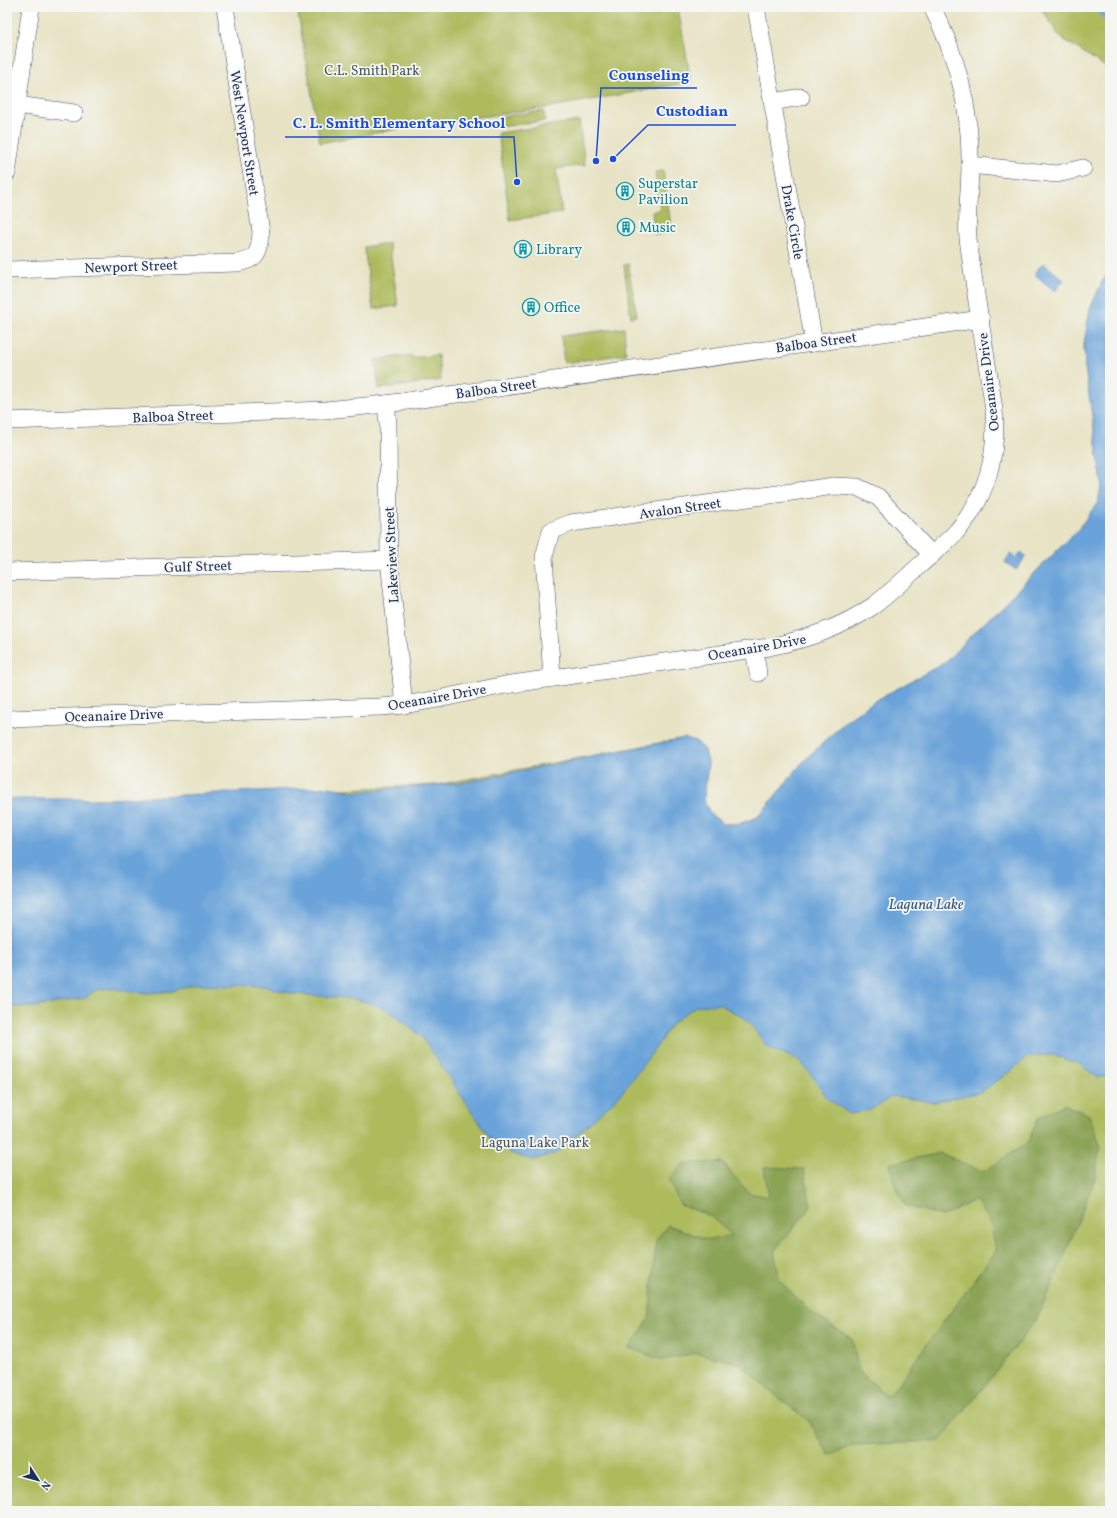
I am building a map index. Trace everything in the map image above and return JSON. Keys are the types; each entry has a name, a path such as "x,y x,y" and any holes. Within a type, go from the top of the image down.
{"street":[{"path":"7,173 31,7"},
{"name":"West Newport Street","path":"225,7 261,232 258,250 254,258"},
{"name":"Drake Circle","path":"756,7 814,343"},
{"name":"Oceanaire Drive","path":"7,719 404,705 505,685 754,649 797,641 824,632 849,620 874,605 932,555 957,530 974,507 986,481 992,460 995,439 995,424 981,319 968,237 967,201 970,165 967,115 951,49 932,7"},
{"path":"773,102 801,97"},
{"path":"17,105 74,113"},
{"path":"970,165 1057,174 1083,168"},
{"name":"Newport Street","path":"7,270 237,264 254,258"},
{"name":"Balboa Street","path":"7,421 326,410 386,404 981,319"},
{"name":"Lakeview Street","path":"386,404 388,423 389,560 404,705"},
{"name":"Avalon Street","path":"552,678 544,557 551,531 571,523 834,486 857,487 878,497 932,555"},
{"name":"Gulf Street","path":"7,572 389,560"},
{"path":"754,649 758,673"}],"green space":[{"name":"C.L. Smith Park","path":"297,7 678,7 691,82 545,108 414,126 320,143"},
{"path":"1040,7 1110,7 1110,70 1060,37"},
{"path":"544,111 545,121 499,127 498,117"},
{"path":"579,121 585,165 556,169 562,213 510,220 498,133"},
{"path":"663,171 672,232 655,235 652,212 660,210 655,172"},
{"path":"389,243 398,306 373,309 364,247"},
{"path":"629,264 637,316 631,317 624,265"},
{"name":"Laguna Lake Park","path":"1110,271 1110,1511 7,1511 7,801 107,799 436,785 685,738 696,741 705,751 708,763 704,800 710,814 724,824 739,824 758,817 803,762 845,722 873,702 944,663 1078,530 1098,502 1102,484 1085,367 1084,344 1090,309 1102,282"},
{"path":"624,328 626,354 564,363 561,336"},
{"path":"411,355 411,358 438,355 441,380 379,389 375,360"},
{"path":"1064,1104 1089,1115 1100,1145 1095,1179 1061,1264 1037,1318 1011,1353 940,1441 855,1445 829,1455 809,1421 768,1389 740,1364 697,1353 662,1360 629,1348 649,1319 656,1240 668,1225 708,1240 732,1235 710,1216 680,1205 669,1179 683,1164 722,1162 749,1193 769,1197 764,1167 804,1169 811,1207 774,1251 780,1281 811,1312 852,1339 859,1371 888,1397 996,1251 990,1221 975,1200 943,1216 906,1206 894,1183 890,1164 940,1153 983,1172 1028,1142 1038,1118"}],"water":[{"path":"1043,263 1064,280 1055,291 1034,274"},
{"name":"Laguna Lake","path":"1110,271 1110,1075 1098,1078 1080,1064 1053,1055 1029,1056 981,1092 934,1102 893,1096 870,1110 850,1114 828,1099 800,1061 767,1046 746,1019 719,1004 696,1006 673,1022 655,1049 620,1095 557,1153 532,1160 510,1153 490,1138 421,1036 385,1008 355,999 294,994 264,986 199,984 172,991 146,993 110,988 96,990 85,998 34,1007 7,1007 7,799 107,799 330,787 355,792 461,783 685,738 696,741 705,751 708,763 704,800 710,814 724,824 739,824 758,817 803,762 845,722 873,702 944,663 1078,530 1098,502 1102,484 1085,367 1084,344 1090,309 1102,282"},
{"path":"1021,552 1026,556 1016,570 1005,562 1010,554 1016,558"}],"waterway":[{"path":"1095,7 1110,22"}],"place":[{"name":"Custodian","path":"613,159"},
{"name":"Counseling","path":"596,161"},
{"name":"C. L. Smith Elementary School","path":"517,182"},
{"name":"Superstar Pavilion","path":"625,191"},
{"name":"Music","path":"626,227"},
{"name":"Library","path":"523,249"},
{"name":"Office","path":"531,307"}]}
